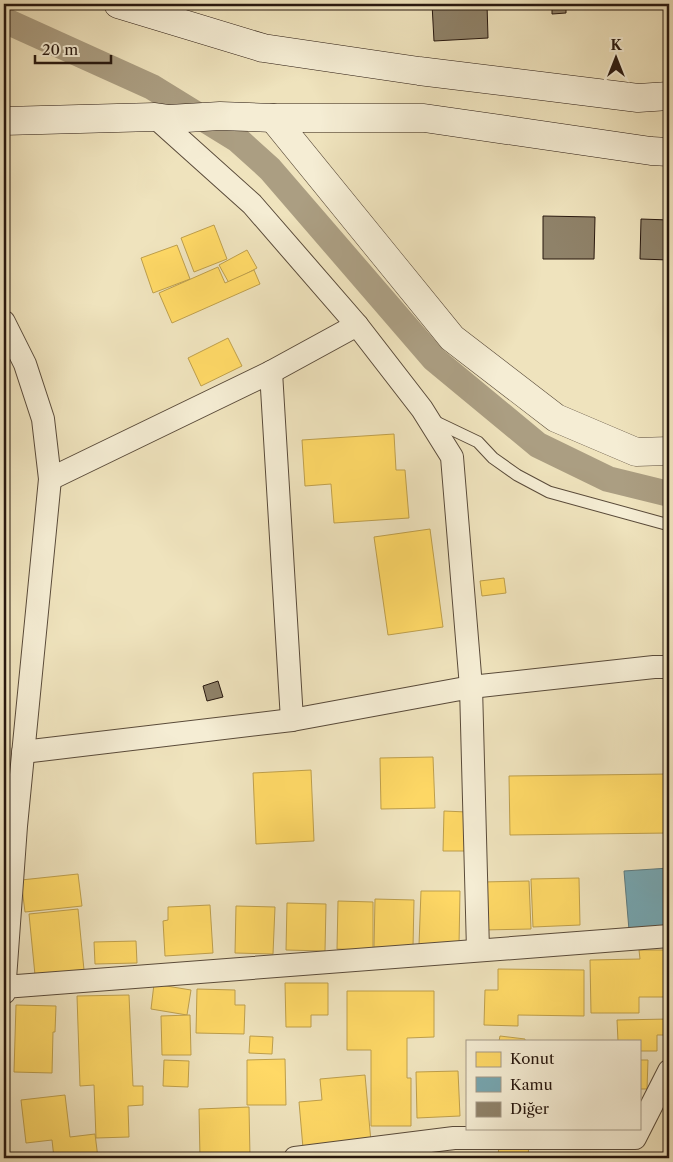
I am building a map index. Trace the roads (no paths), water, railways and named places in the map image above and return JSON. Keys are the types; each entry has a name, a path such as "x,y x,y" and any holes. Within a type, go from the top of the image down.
{"main road":[{"path":"128,5 263,48 420,71 638,98 669,96"},
{"path":"4,121 220,116 424,118 669,152"},
{"path":"273,118 452,338 556,418 636,452 669,451"}],"street":[{"path":"162,118 252,204 356,325 426,417 452,457 471,687 478,950"},
{"path":"4,322 25,364 43,419 50,479 23,752 10,824 4,993"},
{"path":"50,479 272,372 356,325"},
{"path":"272,372 292,720"},
{"path":"23,752 292,720 471,687 654,667 669,667"},
{"path":"4,987 669,936"},
{"path":"295,1158 636,1138 667,1082"}],"lane":[{"path":"426,417 478,442 494,458 517,475 549,492 669,525"}],"waterway":[{"path":"4,20 152,87 238,140 270,169 434,359 538,445 608,479 669,494"}]}
